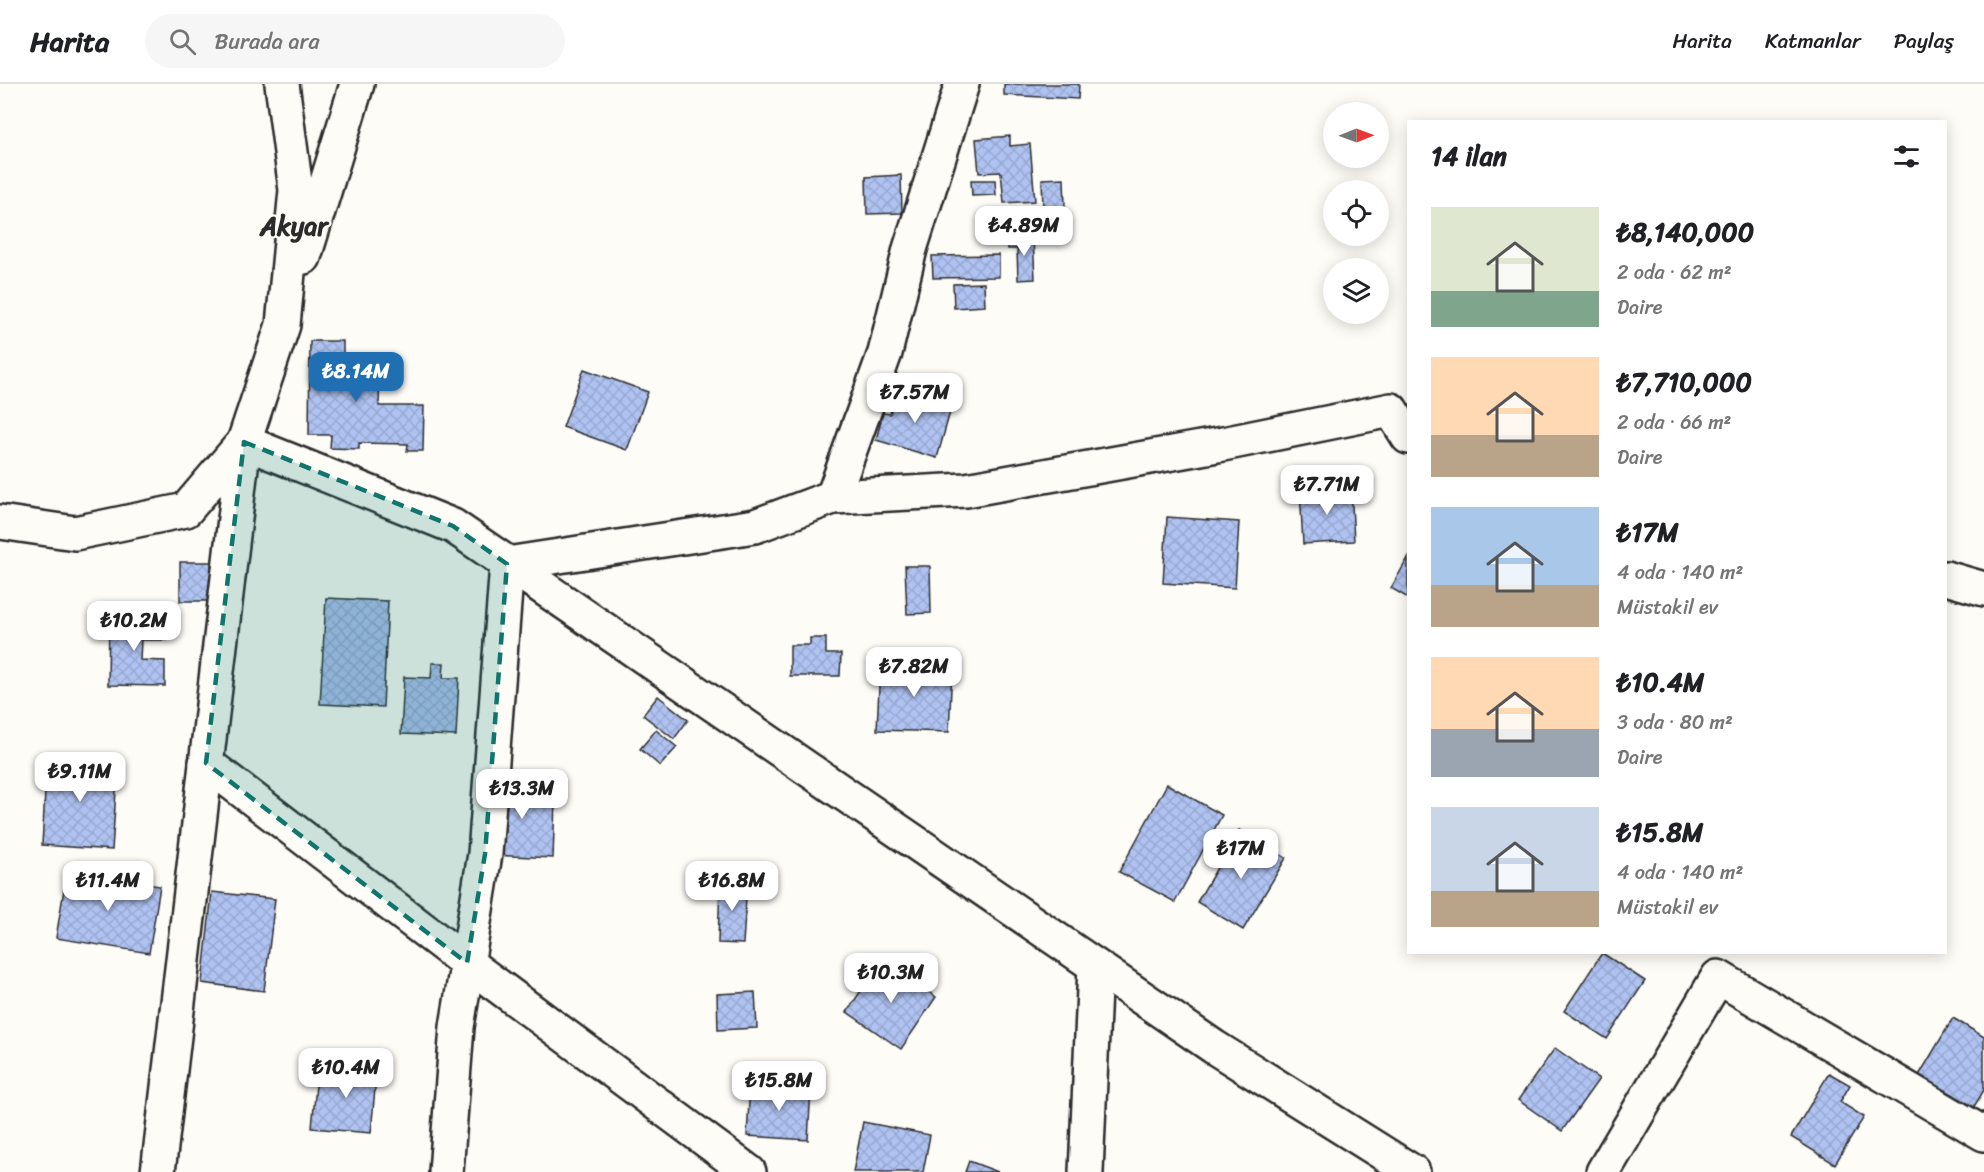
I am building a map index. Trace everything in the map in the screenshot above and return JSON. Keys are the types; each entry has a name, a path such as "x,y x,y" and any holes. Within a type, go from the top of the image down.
{"street":[{"path":"282,84 296,190 283,325"},
{"path":"158,1172 244,442 283,325 357,84"},
{"path":"833,497 885,353 910,249 962,84"},
{"path":"507,564 755,526 833,497 966,490 1223,444 1391,410 1407,434"},
{"path":"0,522 75,533 186,510 244,442"},
{"path":"244,442 453,526 1214,1047 1413,1172"},
{"path":"446,1172 456,1027 485,854 507,564"},
{"path":"1947,578 1984,589"},
{"path":"206,763 467,963 749,1172"},
{"path":"1603,1172 1723,965 1984,1134"},
{"path":"1086,1172 1095,966"}],"highlighted area":[{"path":"244,442 453,526 507,564 485,854 467,963 206,763"}],"building":[{"path":"1004,84 1079,84 1078,99 1004,95"},
{"path":"1010,136 1010,146 1030,144 1035,201 1004,203 1001,172 979,173 976,139"},
{"path":"901,175 902,213 867,214 866,177"},
{"path":"1064,178 1065,207 1043,208 1042,179"},
{"path":"971,180 995,180 996,195 972,196"},
{"path":"1033,237 1035,279 1018,280 1017,249 1008,249 1007,238"},
{"path":"999,255 999,277 933,278 932,256"},
{"path":"984,283 985,306 954,308 953,284"},
{"path":"310,341 343,341 343,355 356,355 356,361 361,361 361,368 380,369 379,406 424,406 423,451 407,451 408,444 359,443 359,449 330,448 331,435 309,435"},
{"path":"584,369 648,392 627,450 563,427"},
{"path":"897,390 952,405 937,458 876,440 883,413 890,414"},
{"path":"1351,487 1354,541 1303,544 1300,490"},
{"path":"1167,517 1239,522 1235,588 1163,583"},
{"path":"1407,560 1407,597 1391,588"},
{"path":"180,562 211,562 211,601 180,601"},
{"path":"905,566 930,566 931,613 907,614"},
{"path":"326,598 388,601 383,707 320,704"},
{"path":"109,618 166,619 166,640 141,640 140,660 165,661 165,686 108,685"},
{"path":"810,638 826,638 826,654 841,654 840,676 790,676 790,645 810,645"},
{"path":"432,663 444,663 443,678 459,678 456,736 401,734 404,677 431,678"},
{"path":"880,664 952,667 949,732 877,730"},
{"path":"658,696 688,720 674,739 643,715"},
{"path":"656,730 677,747 660,766 640,749"},
{"path":"47,757 118,762 112,850 42,845"},
{"path":"496,774 533,776 532,800 555,802 553,858 492,855"},
{"path":"1167,784 1222,815 1175,902 1119,872"},
{"path":"1239,830 1286,858 1243,930 1197,902"},
{"path":"67,871 160,886 149,953 56,938"},
{"path":"720,881 747,882 743,944 718,943"},
{"path":"212,892 275,899 264,991 202,983"},
{"path":"1601,954 1645,981 1607,1039 1564,1011"},
{"path":"881,960 936,997 901,1049 847,1012"},
{"path":"755,992 757,1028 718,1030 717,994"},
{"path":"1953,1018 1984,1037 1984,1090 1969,1115 1915,1082"},
{"path":"1555,1048 1599,1079 1562,1131 1518,1100"},
{"path":"338,1063 377,1066 371,1133 312,1128 317,1074 337,1076"},
{"path":"1829,1073 1850,1085 1840,1102 1864,1117 1835,1164 1791,1137"},
{"path":"750,1084 811,1088 808,1140 747,1136"},
{"path":"863,1122 930,1135 923,1172 853,1172"},
{"path":"969,1161 998,1172 965,1172"}],"district":[{"name":"Akyar","path":"294,226"}]}
